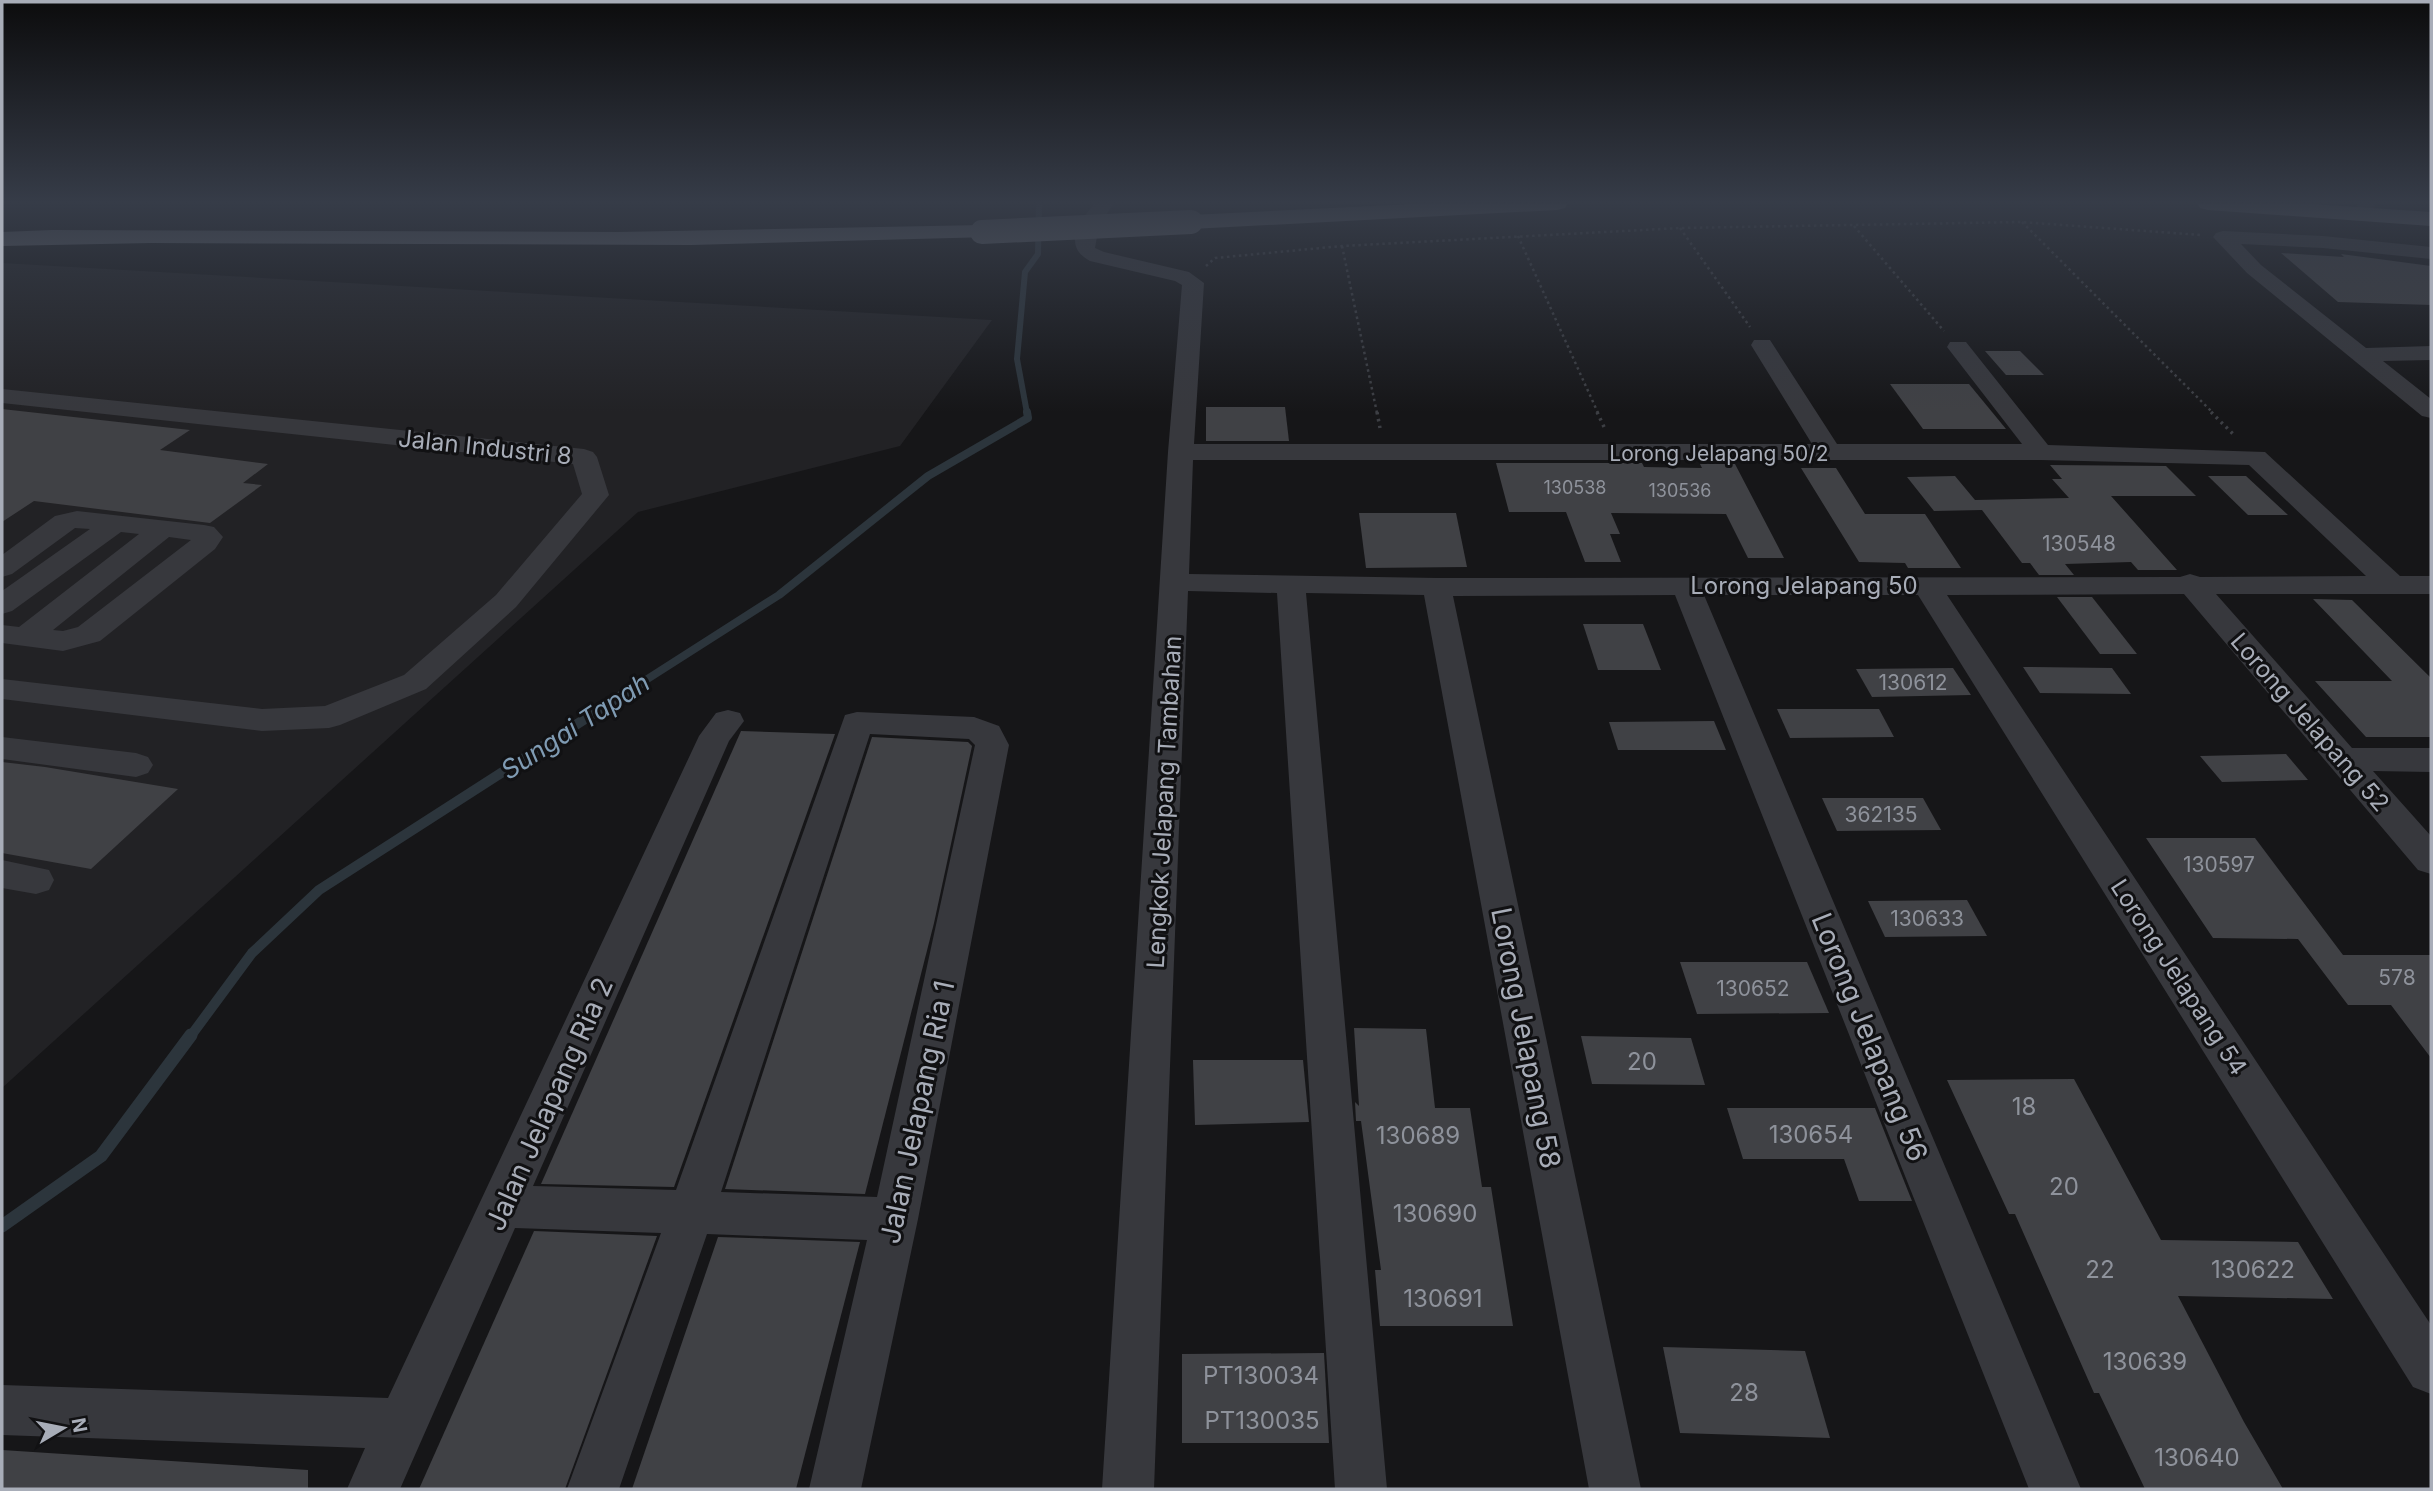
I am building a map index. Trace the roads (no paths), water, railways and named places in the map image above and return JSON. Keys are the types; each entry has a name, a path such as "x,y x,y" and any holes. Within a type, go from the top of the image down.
{"street":[{"name":"Lengkok Jelapang Tambahan","path":"1128,1489 1181,452 1193,283 1160,273"},
{"path":"2257,273 2431,411"},
{"path":"1762,345 1830,453"},
{"path":"1958,347 2041,452"},
{"path":"2358,355 2431,353"},
{"name":"Jalan Industri 8","path":"2,396 584,457 596,495 506,601 415,682 329,717 262,720 2,689"},
{"name":"Lorong Jelapang 50/2","path":"1181,452 2041,452 2256,457 2391,584"},
{"path":"2,568 65,522 77,519 204,533 209,537 205,543 89,634 63,641 13,635"},
{"path":"2,606 116,523"},
{"path":"13,635 164,528"},
{"name":"Lorong Jelapang 50","path":"1176,582 1437,587 2190,583 2431,585"},
{"name":"Lorong Jelapang 52","path":"2190,583 2431,860"},
{"path":"1291,585 1361,1489"},
{"name":"Lorong Jelapang 56","path":"1685,585 2056,1489"},
{"name":"Lorong Jelapang 54","path":"1926,585 2431,1369"},
{"name":"Lorong Jelapang 58","path":"1437,587 1615,1489"},
{"name":"Jalan Jelapang Ria 2","path":"373,1489 715,736 728,721"},
{"name":"Jalan Jelapang Ria 1","path":"692,1210 857,723 974,728 987,734 992,745 895,1219 835,1489"},
{"path":"2,748 136,765"},
{"path":"2341,758 2431,760"},
{"path":"503,1206 692,1210 895,1219"},
{"path":"593,1489 692,1210"},
{"path":"2,1410 404,1424"}],"waterway":[{"name":"Sungai Tapah","path":"1025,273 1017,359 1027,413"},
{"name":"Sungai Tapah","path":"638,685 779,595 928,476 1028,418 1027,412"},
{"name":"Sungai Tapah","path":"190,1037 252,953 319,890 641,683"},
{"name":"Sungai Tapah","path":"2,1226 101,1156 191,1035"}]}
